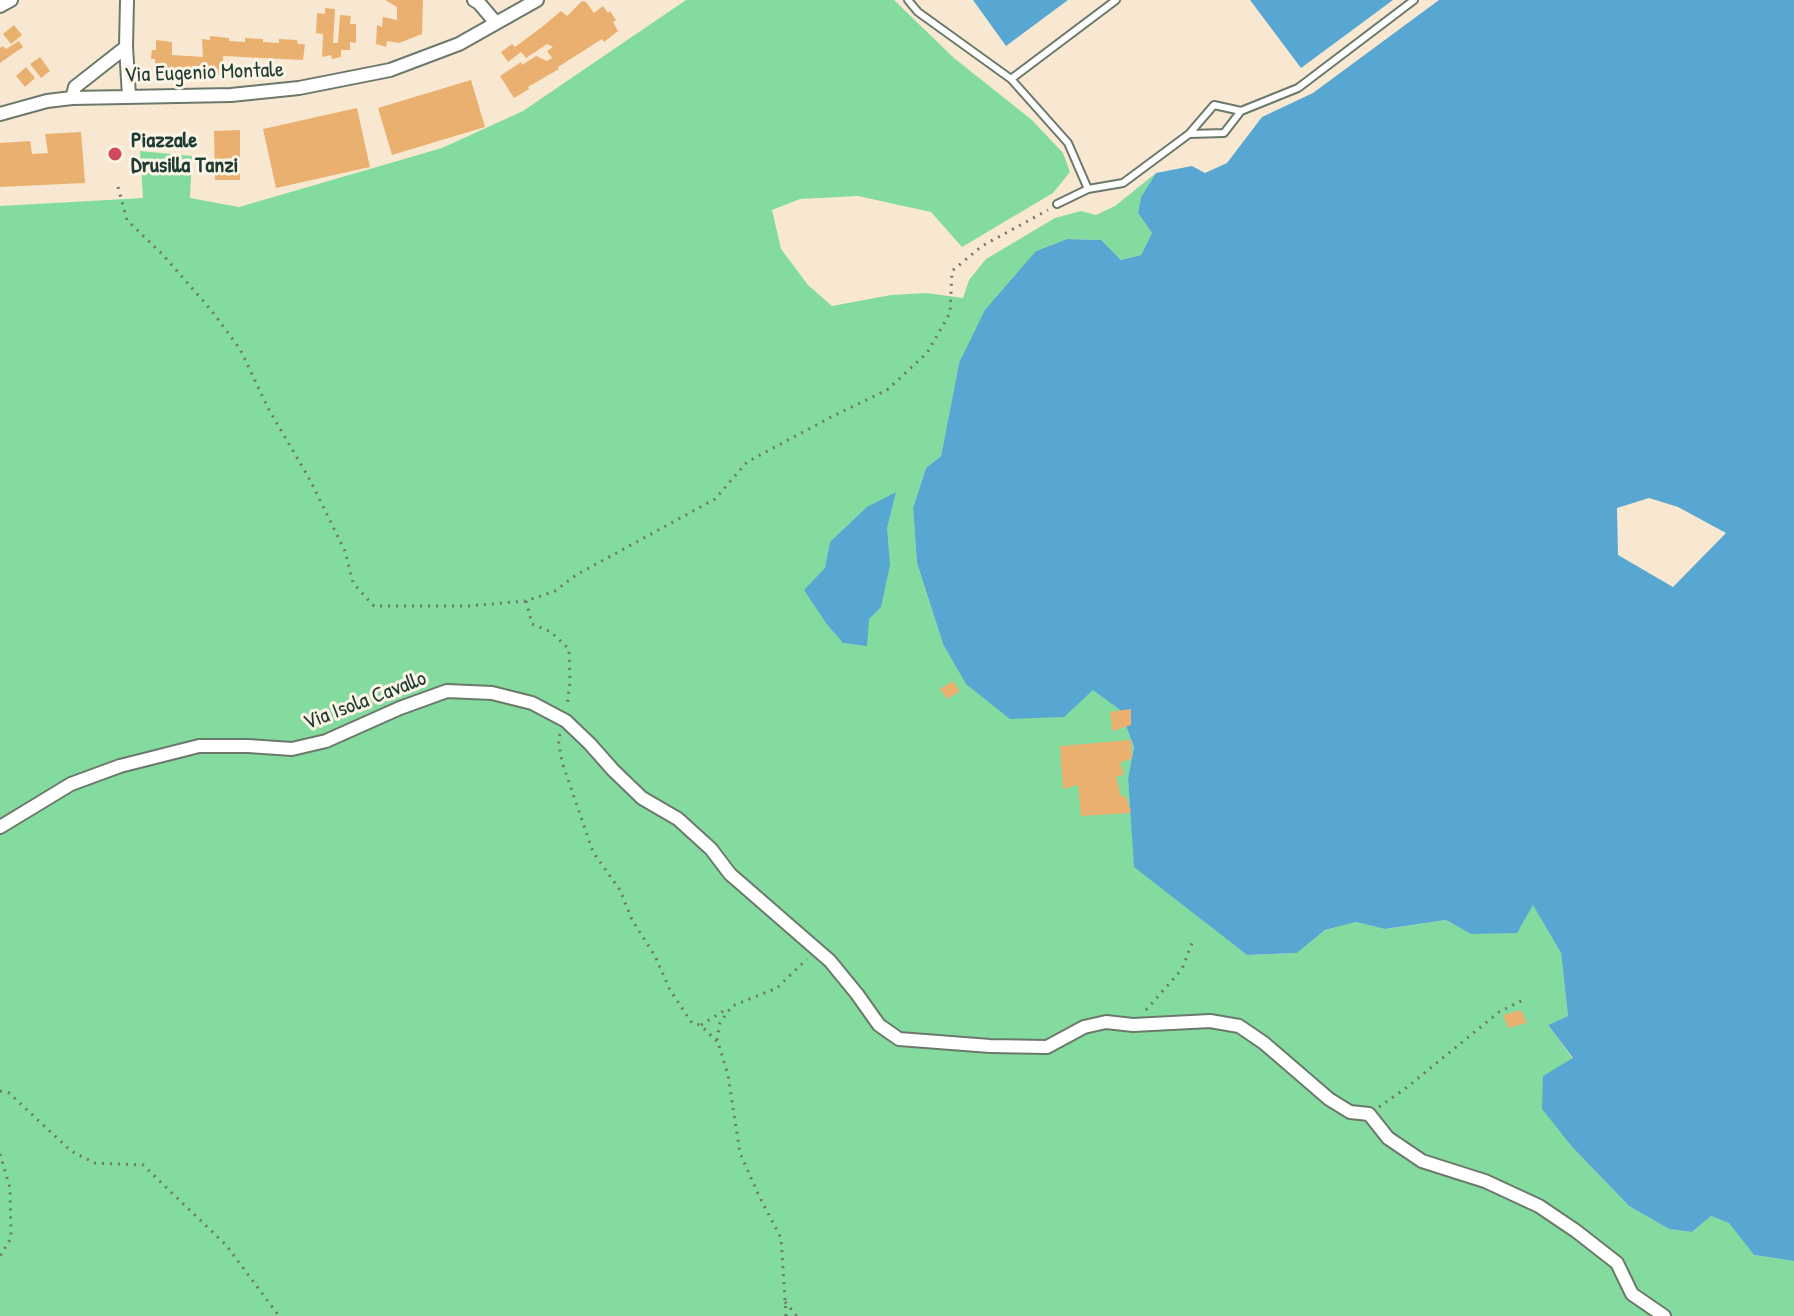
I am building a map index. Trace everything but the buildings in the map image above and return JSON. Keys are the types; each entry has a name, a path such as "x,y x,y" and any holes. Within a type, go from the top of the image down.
{"street":[{"path":"0,6 11,0"},
{"path":"127,0 129,96"},
{"path":"474,0 496,23"},
{"name":"Via Eugenio Montale","path":"0,114 47,101 72,98 231,95 299,88 390,70 459,44 537,0"},
{"path":"72,98 75,87 126,47"},
{"name":"Via Isola Cavallo","path":"0,827 71,784 120,766 199,746 292,749 326,741 447,691 492,693 532,703 566,721 642,798 678,819 711,849 730,874 830,961 879,1025 899,1039 1047,1047 1084,1027 1106,1022 1133,1025 1210,1021 1239,1026 1264,1043 1329,1099 1350,1112 1369,1114"},
{"path":"1369,1114 1388,1138 1422,1161 1485,1181 1539,1206 1576,1231 1617,1263 1632,1294 1664,1316"}],"lane":[{"path":"908,0 918,12 1011,79 1068,143 1088,189"},
{"path":"1011,79 1116,0"},
{"path":"1189,134 1224,133 1241,111 1298,88 1414,0"},
{"path":"1057,204 1088,189 1123,183 1189,134 1214,105 1241,111"}],"path":[{"path":"118,187 127,220 164,256 240,349 345,551 353,583 374,606 467,606 526,601 555,591 576,575 715,499 747,462 887,390 927,353 950,313 952,271 982,246 1057,204"},
{"path":"526,601 532,624 551,632 569,649 566,721 558,739 562,762 593,852 620,890 632,920 655,956 670,990 692,1023 700,1025 719,1043"},
{"path":"1133,1025 1182,969 1192,943"},
{"path":"700,1025 732,1006 777,988 816,949"},
{"path":"1369,1114 1499,1012 1525,999"},
{"path":"732,1006 720,1023 717,1039 728,1075 740,1153 781,1238 786,1316"},
{"path":"0,1091 9,1093 71,1151 95,1163 143,1165 226,1245 279,1316"},
{"path":"0,1154 10,1188 11,1238 0,1256"},
{"path":"785,1302 797,1316"}],"green space":[{"path":"686,0 894,0 954,58 1032,120 1063,153 1070,172 1053,193 962,247 931,212 858,196 800,199 772,210 781,249 808,285 832,306 891,295 927,293 963,298 969,280 986,259 1055,218 1081,211 1096,215 1115,206 1156,173 1141,197 1138,213 1152,233 1141,255 1121,260 1100,240 1067,239 1036,251 959,363 941,456 926,468 913,508 917,563 943,644 1093,689 1120,710 1134,747 1128,778 1135,867 1247,955 1297,953 1325,930 1356,922 1386,929 1446,920 1472,934 1533,904 1561,953 1568,1016 1548,1025 1573,1059 1574,1149 1629,1206 1669,1229 1692,1232 1711,1216 1730,1223 1754,1255 1794,1261 1794,1316 0,1316 0,206 143,198 140,151 192,156 190,198 239,207 442,148 523,111"}],"water":[{"path":"973,0 1068,0 1006,46"},
{"path":"1250,0 1393,0 1301,68"},
{"path":"1439,0 1794,0 1794,1261 1754,1255 1729,1223 1711,1216 1692,1232 1669,1229 1629,1206 1574,1149 1542,1109 1543,1076 1573,1058 1548,1025 1568,1016 1561,953 1533,905 1517,933 1471,934 1446,920 1385,929 1356,922 1325,930 1297,953 1247,955 1134,867 1128,778 1134,747 1120,710 1093,690 1064,717 1010,719 966,684 943,644 917,563 913,508 926,468 941,456 959,363 985,310 1036,251 1067,239 1101,240 1121,260 1141,255 1152,233 1138,213 1141,197 1156,173 1192,166 1205,173 1227,163 1262,117 1313,93","holes":["1649,498 1678,507 1726,533 1673,587 1618,555 1617,508"]},
{"path":"896,492 887,528 890,565 881,607 869,619 867,646 843,643 804,590 825,568 830,542 867,507"}],"place":[{"name":"Piazzale Drusilla Tanzi","path":"115,154"}]}
